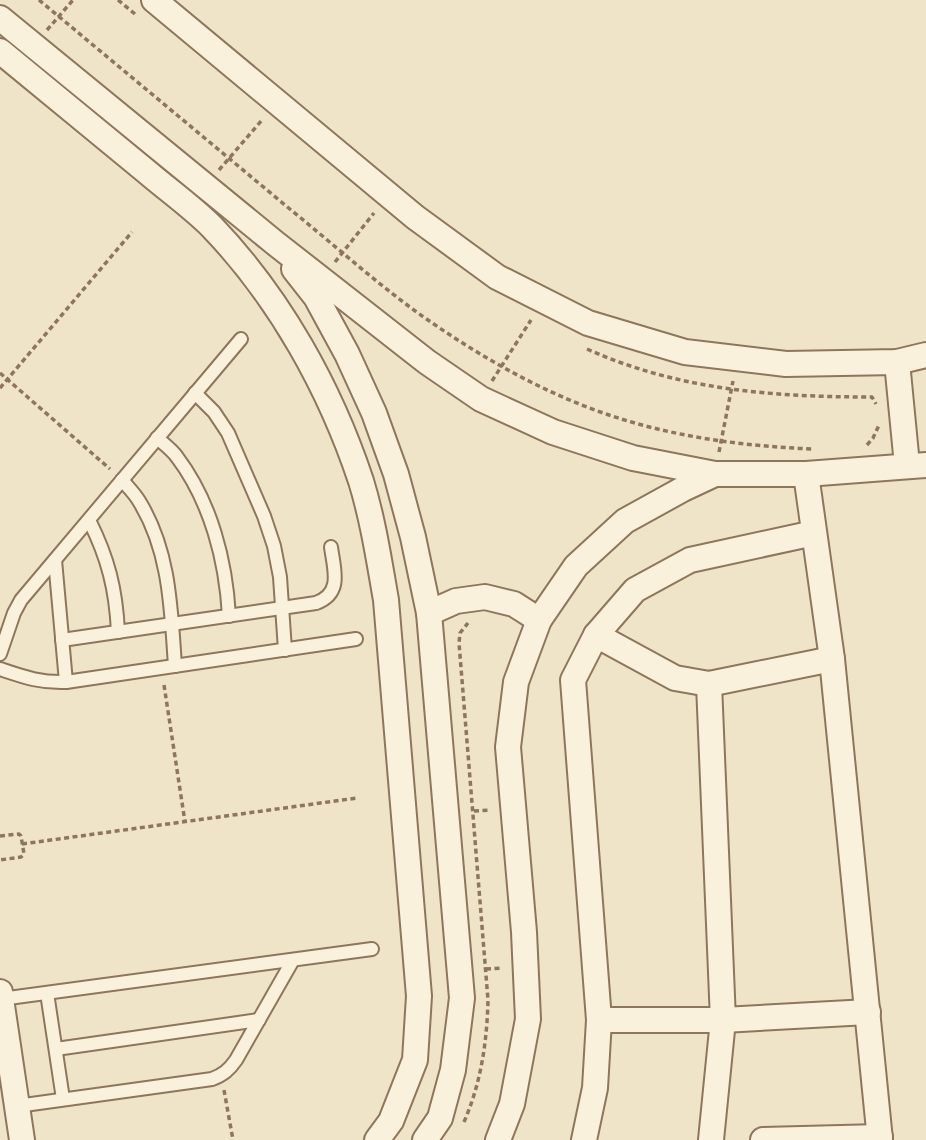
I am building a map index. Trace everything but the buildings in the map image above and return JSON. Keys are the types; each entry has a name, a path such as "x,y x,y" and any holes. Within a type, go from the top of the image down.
{"street":[{"path":"154,0 415,217 497,277 588,323 685,352 786,364 897,362 926,355"},
{"path":"0,18 275,243 427,362 481,399 553,432 633,458 715,474 806,474 916,465 897,362"},
{"path":"0,51 211,226 250,271 285,320 315,372 341,426 361,483 376,541 386,600 419,996 415,1060 391,1121 377,1140"},
{"path":"70,108 85,87"},
{"path":"275,243 316,297 347,354 374,413 396,474 429,613 462,998 453,1070 440,1118 425,1140"},
{"path":"498,1140 512,1104 528,1018 508,747 516,682 539,620 576,565 625,521 715,474"},
{"path":"763,1140 880,1138 832,659 806,474"},
{"path":"584,1140 595,1088 599,1020 573,680 596,635 635,590 690,560 814,533"},
{"path":"429,613 456,601 485,597 514,604 539,620"},
{"path":"596,635 675,678 709,684 832,659"},
{"path":"709,684 723,1020 711,1140"},
{"path":"1,996 22,1140"},
{"path":"599,1020 723,1020 868,1013"}],"lane":[{"path":"0,654 21,600 241,339"},
{"path":"195,393 214,412 228,433 264,516 280,577 285,650"},
{"path":"157,438 175,455 189,475 204,506 223,563 229,616"},
{"path":"122,480 139,500 151,524 167,576 172,624 168,667"},
{"path":"89,520 102,546 111,574 117,603 118,632"},
{"path":"62,640 325,600 332,592 335,582 331,547"},
{"path":"55,560 66,682"},
{"path":"0,669 30,680 66,682 356,639"},
{"path":"1,996 47,993 372,949"},
{"path":"17,1106 222,1076 236,1060 293,960"},
{"path":"47,993 64,1099"},
{"path":"56,1049 258,1020"}],"path":[{"path":"34,46 73,0"},
{"path":"206,186 277,102"},
{"path":"321,278 388,195"},
{"path":"0,388 132,232"},
{"path":"481,399 544,301"},
{"path":"715,474 737,358"},
{"path":"0,373 122,480"},
{"path":"461,1129 476,1090 488,1030 487,969 459,638 465,625 474,620"},
{"path":"168,667 185,822"},
{"path":"22,844 357,798"},
{"path":"473,811 514,808"},
{"path":"0,836 19,834 24,854 0,860"},
{"path":"460,971 526,966"},
{"path":"222,1076 233,1140"}]}
